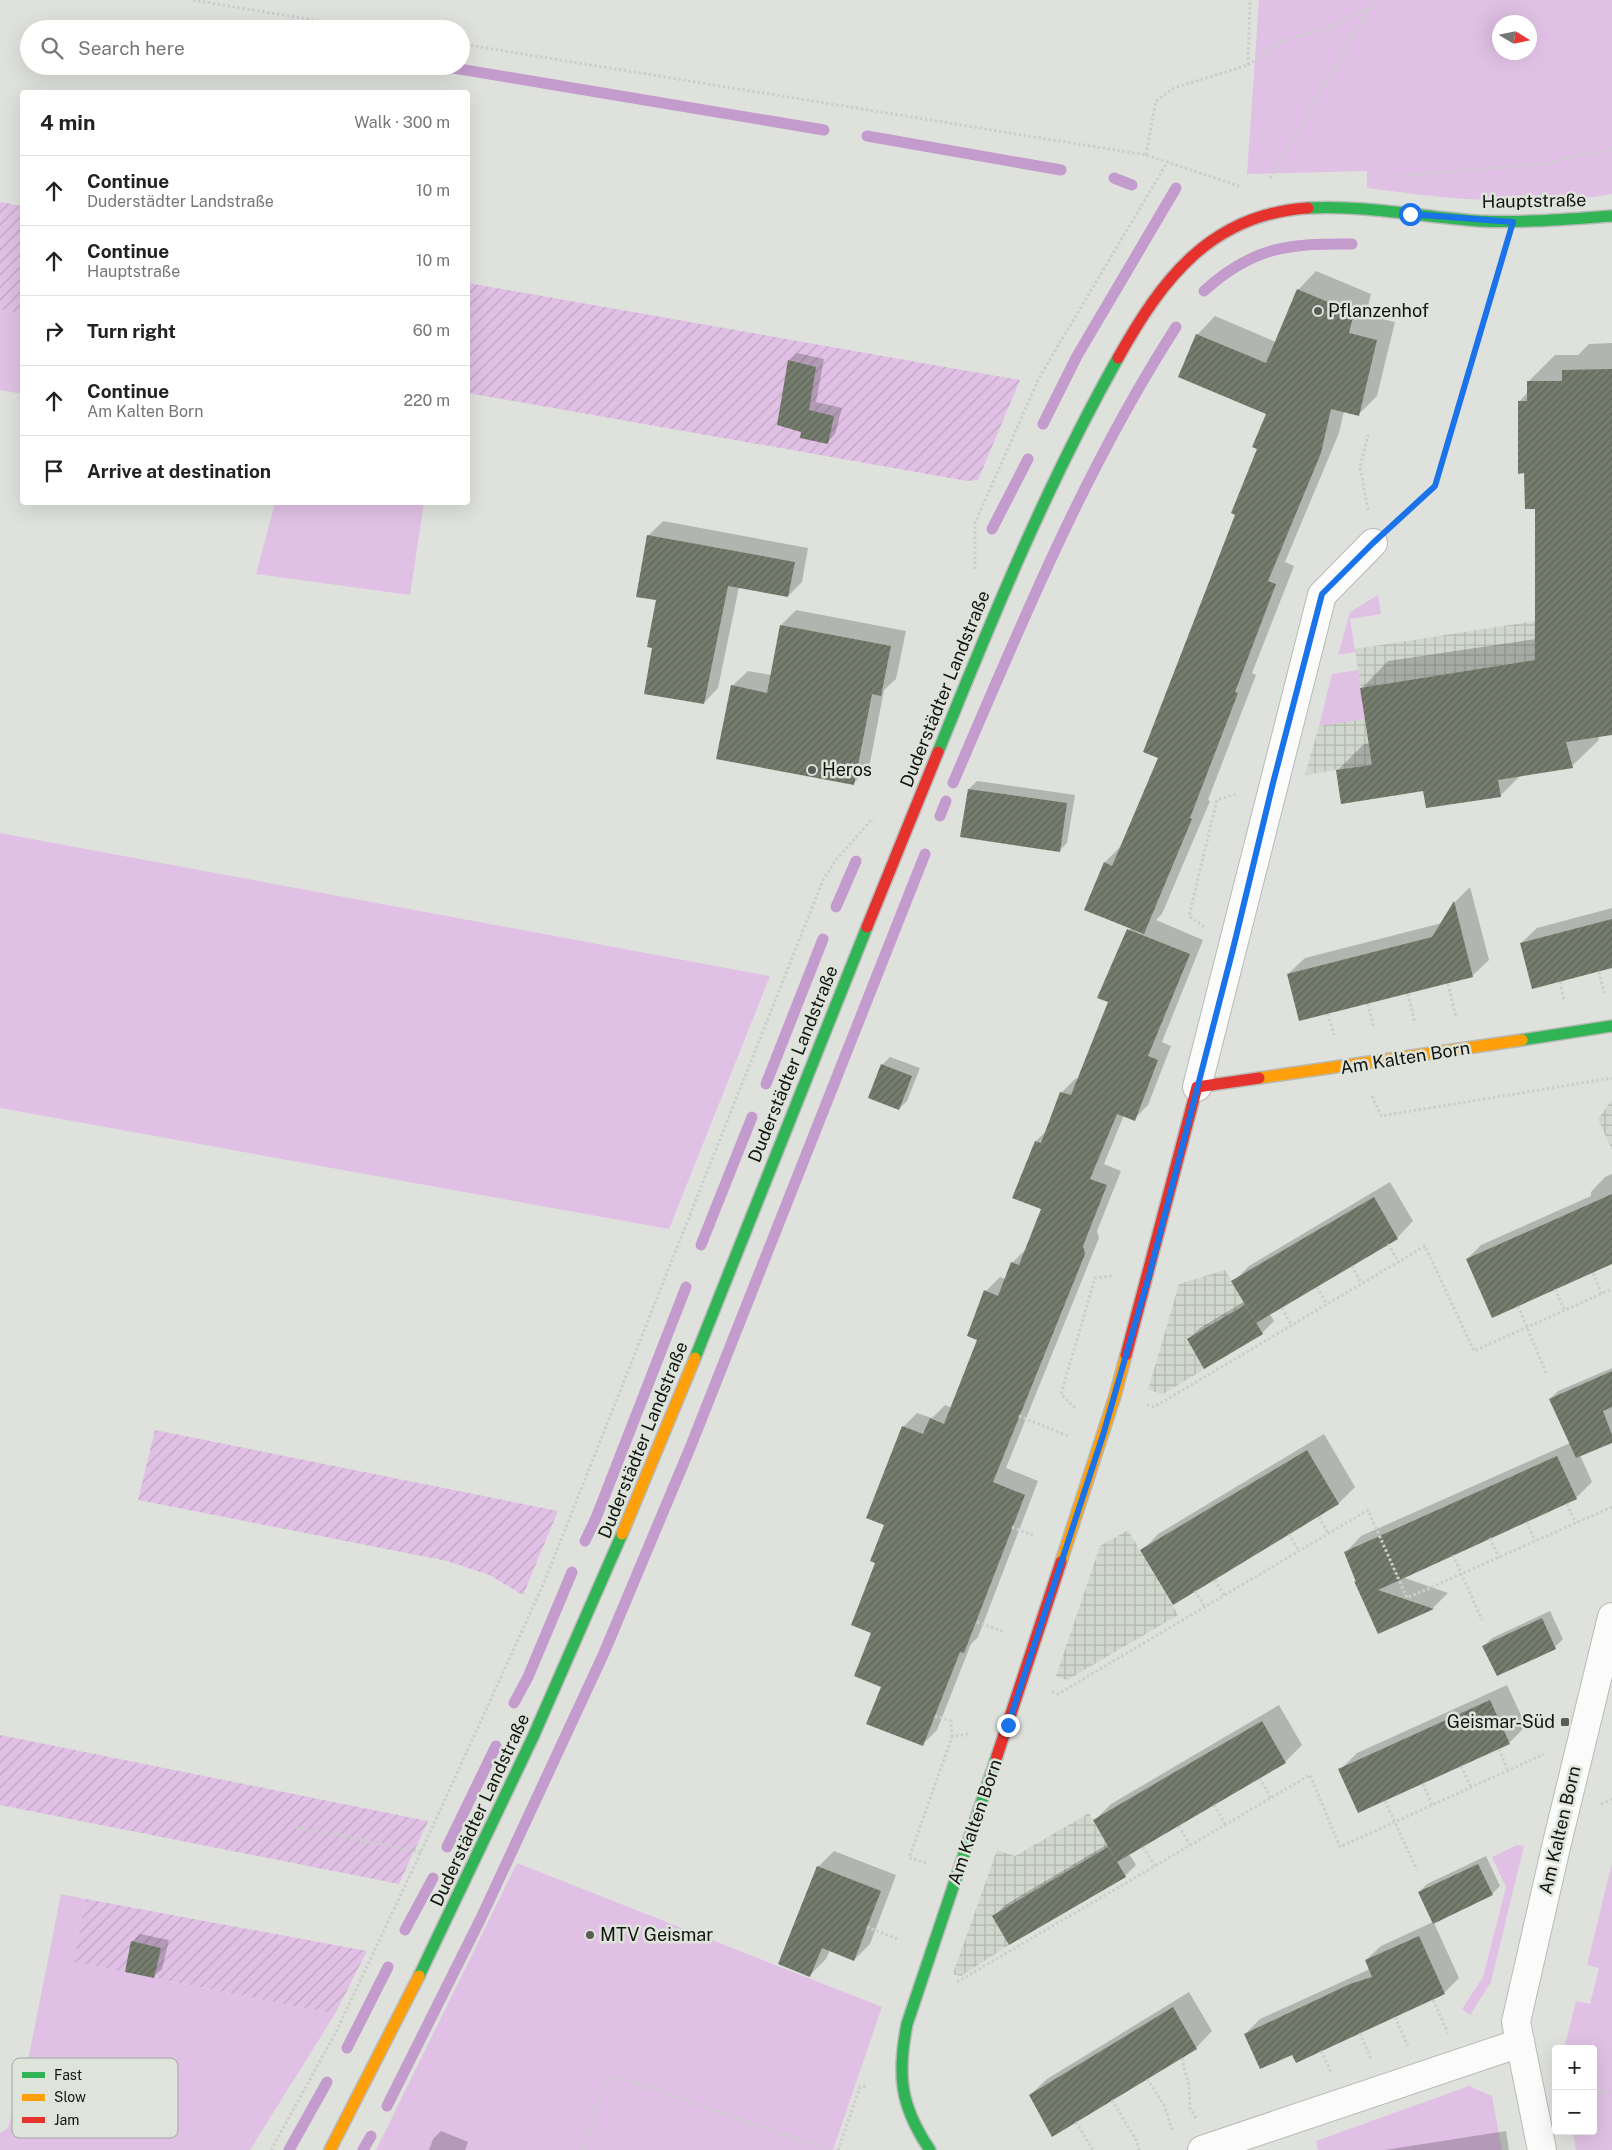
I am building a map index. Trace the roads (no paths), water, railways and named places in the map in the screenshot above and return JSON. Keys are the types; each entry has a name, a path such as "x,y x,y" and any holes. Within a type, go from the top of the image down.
{"main road":[{"name":"Duderstädter Landstraße","path":"330,2150 424,1966 508,1793 570,1658 664,1436 868,921 1012,570 1064,456 1108,375 1151,302 1192,256 1217,236 1241,222 1264,213 1314,208 1364,209 1456,219"},
{"name":"Hauptstraße","path":"1456,219 1513,222 1612,216"},
{"name":"Am Kalten Born","path":"930,2150 914,2130 907,2114 901,2083 900,2057 907,2024 1099,1448 1150,1272 1197,1087 1341,1068 1612,1026"}],"street":[{"name":"Am Kalten Born","path":"1197,1087 1322,594 1373,543"},
{"name":"Am Kalten Born","path":"1542,2150 1516,2022 1576,1761 1612,1617"},
{"path":"1207,2148 1520,2044"}],"waterway":[{"path":"470,71 824,130"},
{"path":"867,136 1061,170"},
{"path":"1114,178 1132,185"},
{"path":"1043,424 1077,356 1176,188"},
{"path":"1204,291 1239,265 1272,251 1309,245 1352,244"},
{"path":"953,783 1055,550 1112,437 1176,327"},
{"path":"992,529 1028,459"},
{"path":"940,816 946,801"},
{"path":"387,2106 481,1918 604,1653 690,1448 925,854"},
{"path":"836,907 856,861"},
{"path":"766,1084 823,939"},
{"path":"701,1245 752,1117"},
{"path":"585,1541 596,1518 686,1287"},
{"path":"514,1703 528,1677 572,1572"},
{"path":"447,1847 496,1746"},
{"path":"405,1930 433,1878"},
{"path":"347,2048 388,1967"},
{"path":"289,2150 327,2082"},
{"path":"363,2150 371,2136"}],"place":[{"name":"Pflanzenhof","path":"1318,311"},
{"name":"Heros","path":"812,770"},
{"name":"Geismar-Süd","path":"1565,1722"},
{"name":"MTV Geismar","path":"590,1935"}]}
